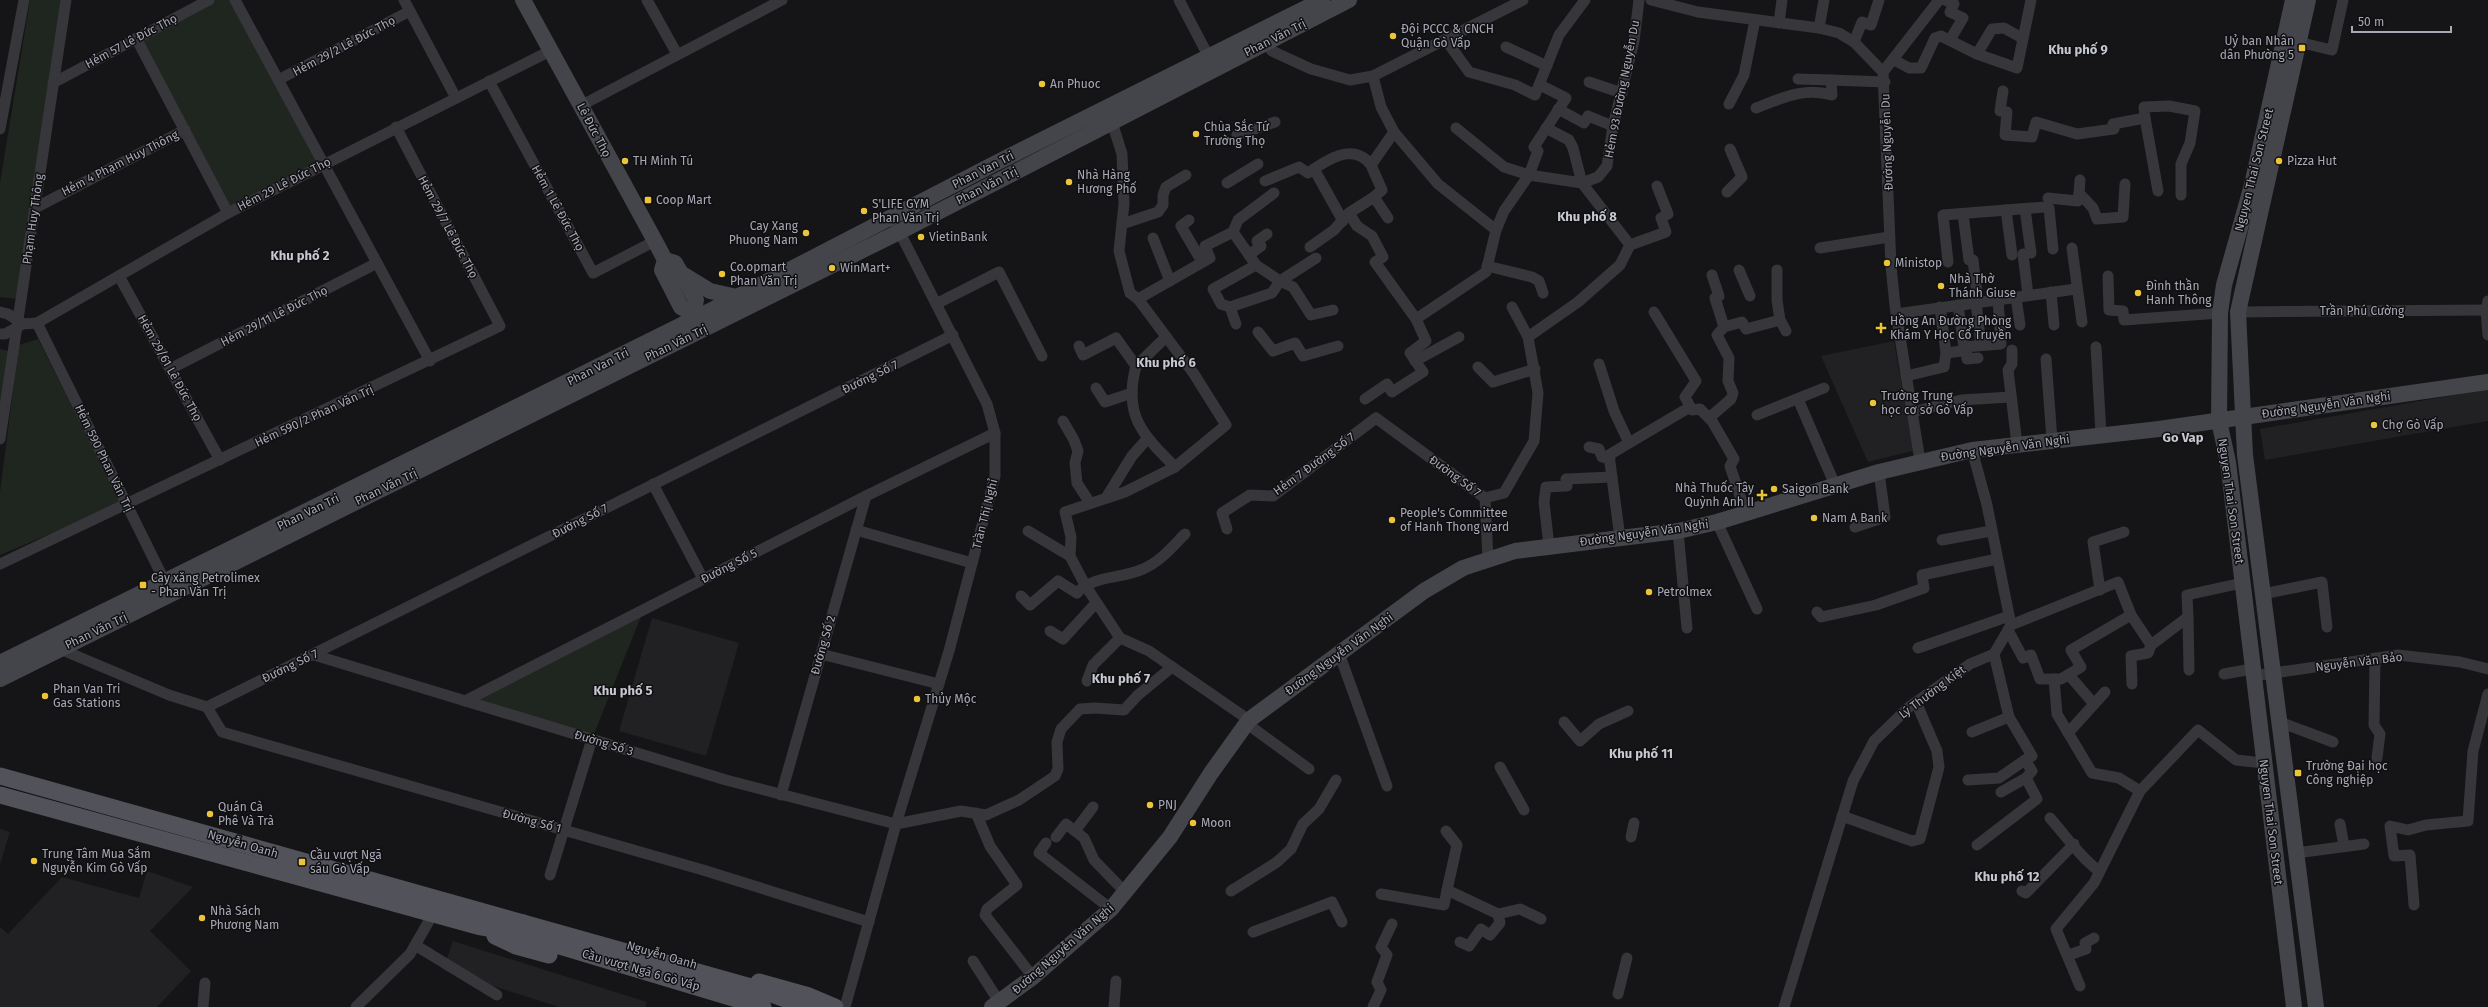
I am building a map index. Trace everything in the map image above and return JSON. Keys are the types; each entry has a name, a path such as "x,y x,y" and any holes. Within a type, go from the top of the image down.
{"main road":[{"name":"Lê Đức Thọ","path":"523,0 550,51 582,105 665,260 675,263 696,300 696,321"},
{"path":"1262,38 1322,0"},
{"name":"Phan Văn Trị","path":"0,679 60,649 168,588 696,321 899,232 1112,122 1212,64 1262,38 1349,0"},
{"name":"Nguyen Thai Son Street","path":"2294,0 2282,81 2238,312 2245,455 2316,1007"},
{"name":"Nguyen Thai Son Street","path":"2294,1007 2252,673 2228,462 2219,421 2220,313 2224,285 2252,185 2282,81 2298,42 2308,0"},
{"name":"Phan Van Tri","path":"696,321 737,297 891,217 1212,64"},
{"name":"Lê Đức Thọ","path":"665,260 662,270 681,308 696,321"},
{"name":"Lê Đức Thọ","path":"681,273 710,291 737,297"},
{"name":"Đường Nguyễn Văn Nghi","path":"996,1005 1033,977 1111,909 1170,837 1211,773 1248,722 1431,586 1463,568 1515,551 1678,530 1717,522 1879,472 1920,461 1972,450 2219,421 2488,382"},
{"path":"0,663 168,588"},
{"name":"Nguyễn Oanh","path":"0,776 484,920 522,929"},
{"name":"Nguyễn Oanh","path":"0,795 432,914 484,920 524,916 807,1003 835,1007"},
{"name":"Nguyễn Oanh","path":"484,920 512,944 655,984 723,1007"},
{"name":"Cầu vượt Ngã 6 Gò Vấp","path":"522,929 758,989 807,1003"},
{"name":"Cầu vượt Ngã 6 Gò Vấp","path":"522,929 763,1007"}],"street":[{"path":"0,129 24,0"},
{"name":"Phạm Huy Thông","path":"0,439 19,324 66,0"},
{"name":"Hẻm 57 Lê Đức Thọ","path":"53,82 209,0"},
{"name":"Hẻm 29/2 Lê Đức Thọ","path":"235,0 324,164"},
{"name":"Hẻm 29/2 Lê Đức Thọ","path":"404,0 456,98"},
{"path":"647,0 677,54"},
{"path":"582,105 782,0"},
{"path":"1179,0 1212,64"},
{"path":"1262,38 1272,51 1311,69 1350,80 1373,76 1523,0"},
{"path":"1446,40 1469,72 1515,85 1535,95 1559,35 1585,0"},
{"name":"Hẻm 93 Đường Nguyễn Du","path":"1582,183 1598,177 1607,166 1613,126 1634,42 1639,0"},
{"path":"1651,0 1673,3 1698,12 1819,28 1839,33 1854,42 1884,77"},
{"path":"1779,23 1782,0"},
{"path":"1819,28 1824,0"},
{"path":"1854,42 1862,22 1871,24 1878,0"},
{"path":"1884,77 1894,60 1939,0"},
{"path":"1945,0 1954,4 1950,12 1963,18 1950,40"},
{"path":"1894,60 1908,68 1921,68 1934,38 1941,36 1977,54 2017,68 2031,0"},
{"path":"2298,42 2332,50 2343,0"},
{"name":"Hẻm 29/2 Lê Đức Thọ","path":"278,80 410,11"},
{"path":"1729,104 1744,75 1755,20"},
{"path":"1977,54 1992,29 2004,28 2022,38"},
{"name":"Hẻm 4 Phạm Huy Thông","path":"136,38 228,213"},
{"path":"1506,47 1547,66"},
{"name":"Hẻm 29 Lê Đức Thọ","path":"19,324 37,323 228,213 396,127 550,51"},
{"path":"1373,76 1381,107 1394,132 1438,184 1496,230"},
{"path":"1798,79 1831,80 1884,77"},
{"name":"Đường Nguyễn Du","path":"1884,77 1889,237 1896,314 1920,461"},
{"path":"1756,108 1784,96 1805,91 1832,95 1831,80"},
{"name":"Hẻm 1 Lê Đức Thọ","path":"489,81 593,273 655,242"},
{"path":"1588,82 1622,93"},
{"path":"1416,319 1474,282 1486,272 1496,230 1504,211 1529,175 1538,151 1534,147 1566,98 1540,85"},
{"path":"2003,91 2000,111 2007,112 2005,135 2032,137 2036,122 2077,134 2145,118"},
{"path":"2158,191 2144,107 2169,106 2195,111 2190,143 2180,164 2181,196"},
{"path":"1558,110 1584,123 1588,116 1613,126"},
{"path":"1112,122 1122,154 1124,204 1119,251 1130,293 1138,299 1165,338 1194,374 1226,425 1175,467 1125,492 1065,512 1071,537 1070,556 1085,585 1120,638 1150,651 1248,722 1309,769"},
{"path":"1237,136 1275,122"},
{"name":"Hẻm 29/7 Lê Đức Thọ","path":"396,127 500,326"},
{"path":"1456,128 1504,167 1529,175 1582,183"},
{"path":"1546,128 1569,140 1573,148 1582,183 1630,245"},
{"name":"Hẻm 4 Phạm Huy Thông","path":"35,208 185,130"},
{"path":"1371,165 1394,132"},
{"path":"1727,192 1742,177 1730,149"},
{"path":"1265,181 1299,167 1308,173 1337,154 1355,155 1371,165 1382,190 1374,198 1346,217 1334,230 1310,247"},
{"path":"324,164 430,361"},
{"path":"1227,183 1258,164"},
{"path":"1314,168 1346,217 1372,236 1383,257 1376,262 1416,319 1426,341 1410,353 1423,372 1392,392 1387,384 1365,399"},
{"path":"1122,224 1158,212 1163,205 1162,195 1166,187 1186,176"},
{"path":"1948,262 1943,215 2025,209 2049,203 2078,201 2080,180"},
{"path":"2079,193 2093,208 2097,219 2123,217 2124,184"},
{"path":"1528,337 1578,302 1620,265 1630,245 1666,232 1660,218 1668,214 1656,186"},
{"path":"1138,299 1210,258 1205,246 1233,232 1238,220 1274,193"},
{"path":"1374,198 1388,218"},
{"path":"2049,203 2053,249"},
{"path":"2025,209 2028,295"},
{"path":"2006,210 2012,255"},
{"path":"1963,214 1971,260 1982,345"},
{"name":"Trần Thị Nghỉ","path":"869,922 896,824 939,684 995,476 995,433 986,404 953,335 891,217"},
{"path":"1189,220 1181,226 1202,262"},
{"path":"1233,232 1256,265 1280,281 1293,286 1312,315 1333,310"},
{"path":"1248,255 1261,246 1257,241 1268,234"},
{"path":"1820,248 1889,237"},
{"path":"1153,238 1170,281"},
{"path":"2072,248 2076,289 2082,322"},
{"path":"1256,265 1213,289 1221,304 1230,307 1272,293 1280,281 1316,258"},
{"name":"Hẻm 29/11 Lê Đức Thọ","path":"170,369 377,263"},
{"path":"1488,266 1532,277 1539,282 1543,293"},
{"path":"1739,270 1750,296"},
{"path":"1777,270 1777,300 1780,320 1786,332"},
{"path":"936,304 999,272 1042,356"},
{"path":"1712,275 1719,296 1715,298 1724,328"},
{"name":"Hẻm 29/61 Lê Đức Thọ","path":"119,276 220,460"},
{"path":"2108,276 2109,310 2123,311 2124,320 2220,313"},
{"path":"1896,314 2076,289"},
{"path":"2050,292 2054,325"},
{"path":"2016,297 2020,326"},
{"path":"1965,346 2001,344 1998,300"},
{"path":"1958,305 1967,360 1978,358"},
{"path":"2487,305 2488,335"},
{"name":"Trần Phú Cường","path":"2238,312 2487,305"},
{"path":"1230,307 1236,324"},
{"path":"1485,498 1504,493 1534,441 1538,393 1535,369 1528,337 1512,307"},
{"path":"1906,376 1944,367 1946,353 1940,308"},
{"path":"0,312 8,314 19,324 5,334 0,334"},
{"path":"1654,312 1696,381 1685,397 1690,407 1692,410 1700,409 1709,418 1734,459 1730,466 1746,514"},
{"path":"1709,418 1731,399 1733,393 1728,380 1729,358 1717,335 1724,328 1742,322 1746,329 1780,320"},
{"name":"Hẻm 590 Phan Văn Trị","path":"37,323 168,588"},
{"name":"Hẻm 590/2 Phan Văn Trị","path":"0,564 430,361 500,326"},
{"path":"1258,332 1273,352 1295,343 1303,356 1338,346"},
{"name":"Đường Số 7","path":"207,707 314,655 953,335"},
{"path":"1079,346 1083,355 1116,338 1136,366"},
{"path":"1165,338 1136,366 1131,386 1135,417 1147,439 1175,467"},
{"path":"1415,361 1459,338"},
{"path":"1946,353 1962,351 1965,346"},
{"path":"2096,347 2101,434"},
{"path":"2012,350 2012,364 2008,370 2017,444"},
{"path":"2046,359 2052,440"},
{"path":"1599,364 1614,411 1629,443"},
{"path":"1478,367 1493,382 1535,369"},
{"path":"1096,388 1105,402 1132,393"},
{"path":"1757,415 1824,388"},
{"path":"1912,412 1961,400 2011,397"},
{"path":"1798,399 1835,485"},
{"path":"1620,538 1609,455 1690,407"},
{"name":"Đường Số 7","path":"1376,418 1485,498 1488,559"},
{"name":"Hẻm 7 Đường Số 7","path":"1227,529 1222,513 1250,495 1273,496 1376,418"},
{"path":"1063,422 1074,440 1078,451 1075,463 1077,483 1090,504"},
{"name":"Đường Số 5","path":"465,701 866,496 995,433"},
{"path":"1106,498 1132,456 1147,439"},
{"path":"1589,447 1599,450 1602,457 1610,459"},
{"path":"1972,450 1992,531 2009,624 2023,658 2031,655 2040,679 2061,679 2069,675 2080,667 2071,650 2132,615"},
{"path":"1855,527 1885,517 1879,472"},
{"path":"1549,546 1544,502 1546,487 1567,486 1566,479 1612,477"},
{"path":"653,484 703,579"},
{"name":"Đường Số 2","path":"782,796 866,496"},
{"path":"1717,522 1757,609"},
{"path":"856,530 972,563"},
{"path":"1678,530 1687,628"},
{"path":"1028,531 1070,556"},
{"path":"1942,540 1992,531"},
{"path":"2100,590 2093,542 2124,532"},
{"path":"1021,596 1030,605 1058,581 1077,593 1085,585 1142,570 1158,560 1185,534"},
{"path":"1817,612 1821,617 1876,605 1924,588 1922,575 1997,559"},
{"path":"1918,648 2009,624 2118,582 2132,615 2151,645"},
{"path":"2263,594 2322,582 2327,627"},
{"path":"2189,670 2187,595 2242,583"},
{"path":"1050,631 1063,639 1096,603"},
{"path":"2132,684 2131,656 2148,653 2151,645 2188,617"},
{"path":"1968,780 1999,778 2032,756 2010,716 1994,654 2009,624"},
{"path":"1087,681 1093,665 1120,638"},
{"path":"60,649 169,695 207,707"},
{"path":"1339,653 1387,786"},
{"path":"821,654 939,684"},
{"name":"Lý Thường Kiệt","path":"1784,1007 1853,781 1874,741 1916,702 1970,664 1994,654"},
{"name":"Đường Số 3","path":"314,655 782,796 896,824"},
{"name":"Nguyễn Văn Bảo","path":"2224,674 2274,673 2375,658 2411,656 2460,662 2488,669"},
{"path":"2375,658 2374,725 2380,734 2376,758"},
{"path":"896,824 961,811 986,815 1019,800 1055,776 1058,769 1057,742 1061,729 1080,709 1095,708 1124,710 1138,695 1172,667"},
{"path":"2069,675 2094,704"},
{"path":"2054,679 2057,714 2092,773 2119,778 2140,791"},
{"path":"2068,733 2104,692"},
{"path":"2414,905 2410,855 2394,856 2390,826 2408,830 2426,825 2468,820 2473,751 2488,694"},
{"path":"1842,816 1912,841 1920,839 1938,767 1937,751 1916,702"},
{"name":"Đường Số 1","path":"207,707 222,732 404,786 563,829 869,922"},
{"path":"1564,722 1580,741 1599,724 1628,711"},
{"path":"1972,732 2010,716"},
{"path":"2280,722 2333,742"},
{"path":"2080,986 2056,929 2094,883 2099,870 2140,791 2198,730 2236,760 2264,763"},
{"path":"550,875 592,739"},
{"path":"2001,792 2026,778 2032,771 2025,760"},
{"path":"1500,767 1524,810"},
{"path":"1977,845 2037,798 2026,778"},
{"path":"1231,891 1277,862 1291,849 1303,824 1319,808 1336,780"},
{"path":"1075,831 1092,807"},
{"path":"976,813 990,846 1016,884 987,909 985,915 1033,977"},
{"path":"2050,818 2074,844 2087,862 2099,870"},
{"path":"1631,837 1634,823"},
{"path":"1056,837 1066,824 1084,838 1094,860 1125,892"},
{"path":"2340,824 2344,846"},
{"path":"1381,894 1444,905 1457,845 1446,831"},
{"path":"1046,843 1039,853 1111,909"},
{"path":"2022,891 2026,893 2074,844"},
{"path":"2296,853 2364,844"},
{"path":"1447,890 1498,914 1520,909 1541,919"},
{"path":"1253,932 1332,902 1342,922"},
{"path":"356,1007 410,954 432,914"},
{"path":"1460,942 1469,946 1481,929 1490,935 1500,923 1498,914"},
{"path":"845,1007 869,922"},
{"path":"1373,1007 1381,990 1376,982 1387,955 1381,947 1392,924"},
{"path":"2068,955 2086,949 2085,943 2094,938"},
{"path":"415,945 497,995"},
{"path":"1618,994 1627,958"},
{"path":"973,961 996,1005"},
{"path":"1114,1007 1116,981"},
{"path":"203,1007 205,983"}],"shaded area":[{"path":"30,0 61,0 17,299 0,297 0,183"},
{"path":"209,0 235,0 323,163 228,213 136,38"},
{"path":"38,339 121,504 0,555 0,492 19,345"},
{"name":"Trường Trung học cơ sở Gò Vấp","path":"1894,341 1913,451 1868,462 1821,356"},
{"path":"0,349 9,351 0,402"},
{"name":"Chợ Gò Vấp","path":"2488,389 2488,421 2265,460 2260,429"},
{"path":"644,609 592,739 465,701"},
{"path":"652,618 739,643 706,756 619,731"},
{"path":"0,829 10,832 0,864"},
{"path":"147,871 193,887 150,931 191,971 157,1007 0,1007 0,927 8,934 62,877 139,898"},
{"path":"453,941 647,1002 645,1007 559,1007 443,970"}],"place":[{"name":"Đội PCCC & CNCH Quận Gò Vấp","path":"1393,36"},
{"name":"Uỷ ban Nhân dân Phường 5","path":"2302,48"},
{"name":"An Phuoc","path":"1042,84"},
{"name":"Chùa Sắc Tứ Trường Thọ","path":"1196,134"},
{"name":"TH Minh Tú","path":"625,161"},
{"name":"Pizza Hut","path":"2279,161"},
{"name":"Nhà Hàng Hương Phố","path":"1069,182"},
{"name":"Coop Mart","path":"648,200"},
{"name":"S'LIFE GYM Phan Văn Trị","path":"864,211"},
{"name":"Cay Xang Phuong Nam","path":"806,233"},
{"name":"VietinBank","path":"921,237"},
{"name":"Ministop","path":"1887,263"},
{"name":"WinMart+","path":"832,268"},
{"name":"Co.opmart Phan Văn Trị","path":"722,274"},
{"name":"Nhà Thờ Thánh Giuse","path":"1941,286"},
{"name":"Đình thần Hanh Thông","path":"2138,293"},
{"name":"Hồng An Đường Phòng Khám Y Học Cổ Truyền","path":"1881,328"},
{"name":"Trường Trung học cơ sở Gò Vấp","path":"1873,403"},
{"name":"Chợ Gò Vấp","path":"2374,425"},
{"name":"Saigon Bank","path":"1774,489"},
{"name":"Nhà Thuốc Tây Quỳnh Anh II","path":"1762,495"},
{"name":"Nam A Bank","path":"1814,518"},
{"name":"People's Committee of Hanh Thong ward","path":"1392,520"},
{"name":"Cây xăng Petrolimex - Phan Văn Trị","path":"143,585"},
{"name":"Petrolmex","path":"1649,592"},
{"name":"Phan Van Tri Gas Stations","path":"45,696"},
{"name":"Thủy Mộc","path":"917,699"},
{"name":"Trường Đại học Công nghiệp","path":"2298,773"},
{"name":"PNJ","path":"1150,805"},
{"name":"Quán Cà Phê Và Trà","path":"210,814"},
{"name":"Moon","path":"1193,823"},
{"name":"Trung Tâm Mua Sắm Nguyễn Kim Gò Vấp","path":"34,861"},
{"name":"Cầu vượt Ngã sáu Gò Vấp","path":"302,862"},
{"name":"Nhà Sách Phương Nam","path":"202,918"}],"district":[{"name":"Khu phố 9","path":"2078,49"},
{"name":"Khu phố 8","path":"1587,216"},
{"name":"Khu phố 2","path":"300,255"},
{"name":"Khu phố 6","path":"1166,362"},
{"name":"Go Vap","path":"2183,437"},
{"name":"Khu phố 7","path":"1121,678"},
{"name":"Khu phố 5","path":"623,690"},
{"name":"Khu phố 11","path":"1641,753"},
{"name":"Khu phố 12","path":"2007,876"}]}
